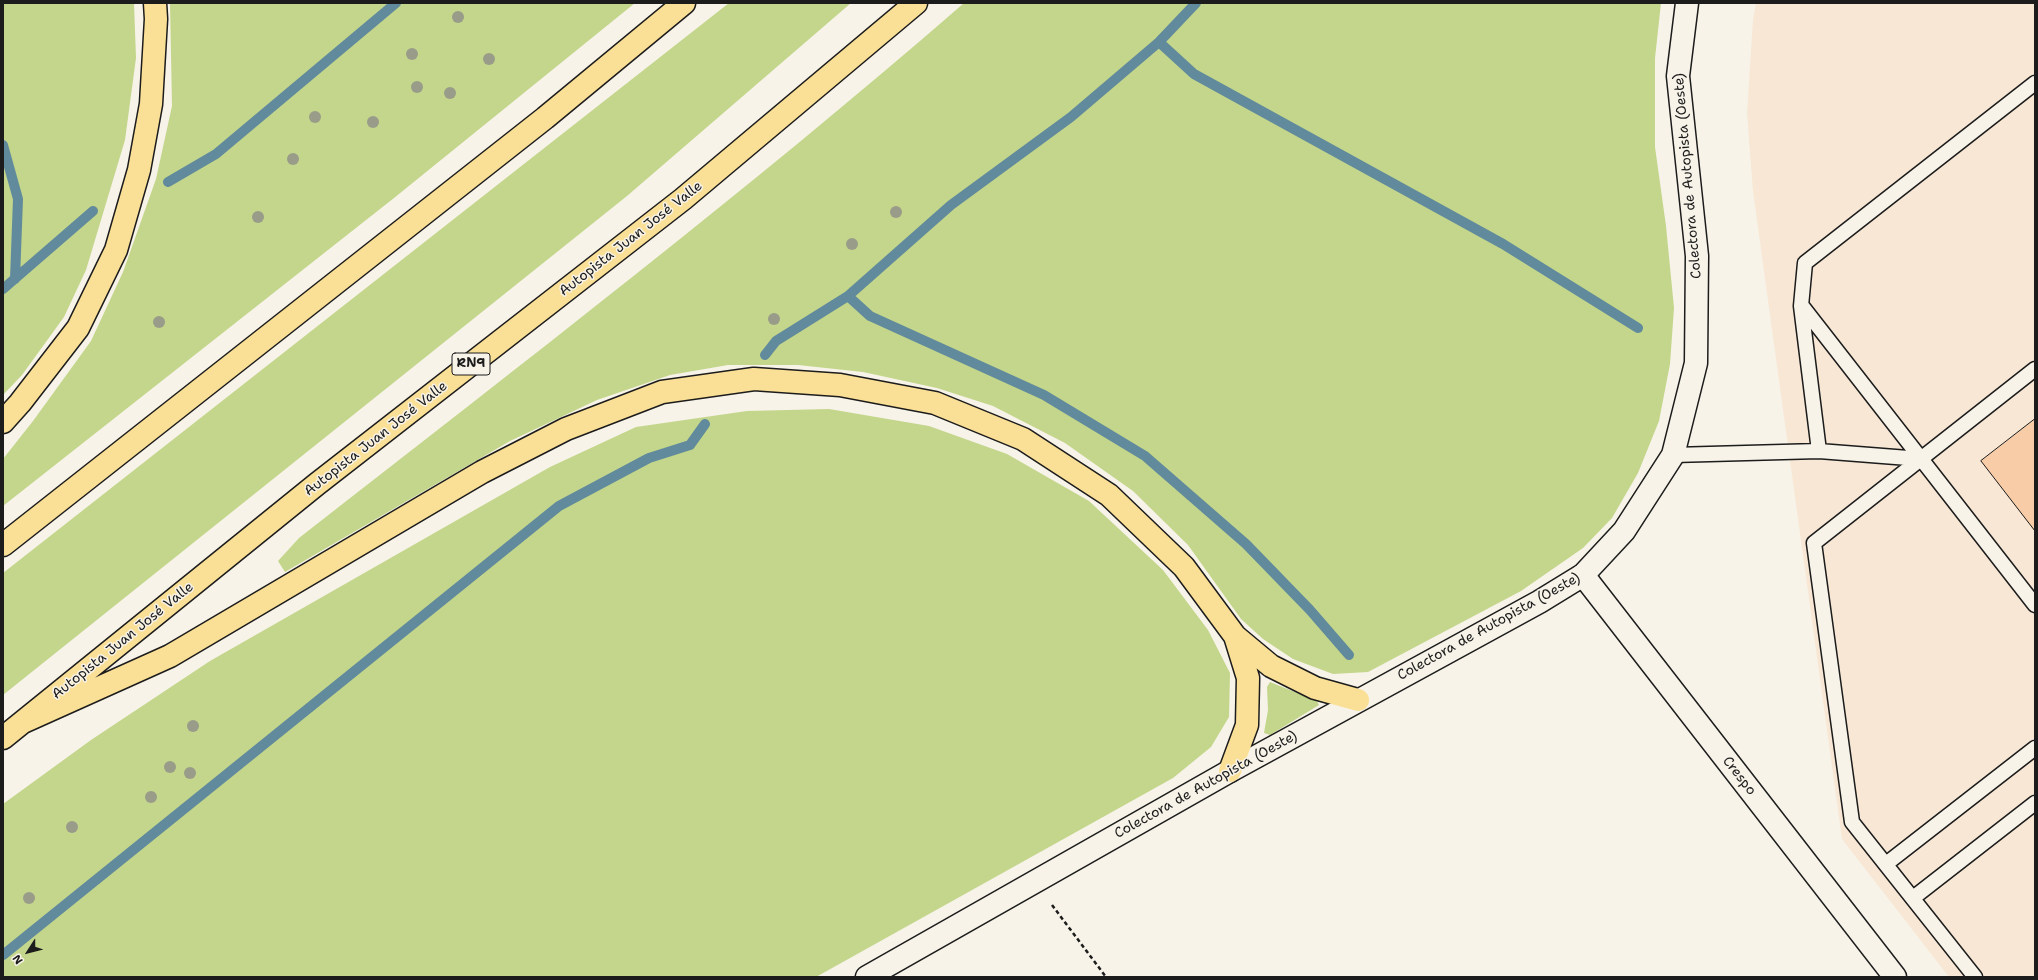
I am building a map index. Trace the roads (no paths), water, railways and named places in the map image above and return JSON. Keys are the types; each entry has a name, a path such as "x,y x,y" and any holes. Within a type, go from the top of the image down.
{"highway":[{"path":"3,422 20,403 78,328 116,250 139,170 151,104 156,19 155,3"},
{"path":"3,545 545,118 684,3"},
{"name":"Autopista Juan José Valle","path":"3,738 317,484 683,199 916,3"},
{"path":"23,722 170,656 482,472 566,429 662,392 754,379 840,384 935,403 1022,439 1109,495 1184,567 1235,636 1271,666 1315,688 1358,700"},
{"path":"1230,771 1247,725 1248,678 1235,636"}],"main road":[{"name":"Colectora de Autopista (Oeste)","path":"867,977 1230,771 1539,602 1583,575 1624,531 1673,455 1696,363 1697,256 1678,76 1687,3"},
{"name":"Crespo","path":"1583,575 1895,977"}],"lane":[{"path":"1819,452 1801,306 1805,263 2035,83"},
{"path":"1801,306 2035,604"},
{"path":"1975,977 1852,822 1814,543 2035,369"},
{"path":"1673,455 1819,452 1921,459"},
{"path":"1886,864 2035,748"},
{"path":"1913,898 2035,803"}],"waterway":[{"path":"168,182 216,154 396,3"},
{"path":"765,355 776,341 848,296 951,205 1071,117 1159,42 1196,3"},
{"path":"1159,42 1194,74 1503,244 1638,328"},
{"path":"3,145 18,199 15,279"},
{"path":"3,289 93,211"},
{"path":"848,296 870,316 1044,395 1145,456 1246,544 1310,610 1349,655"},
{"path":"3,955 559,506 649,458 690,445 705,424"}]}
